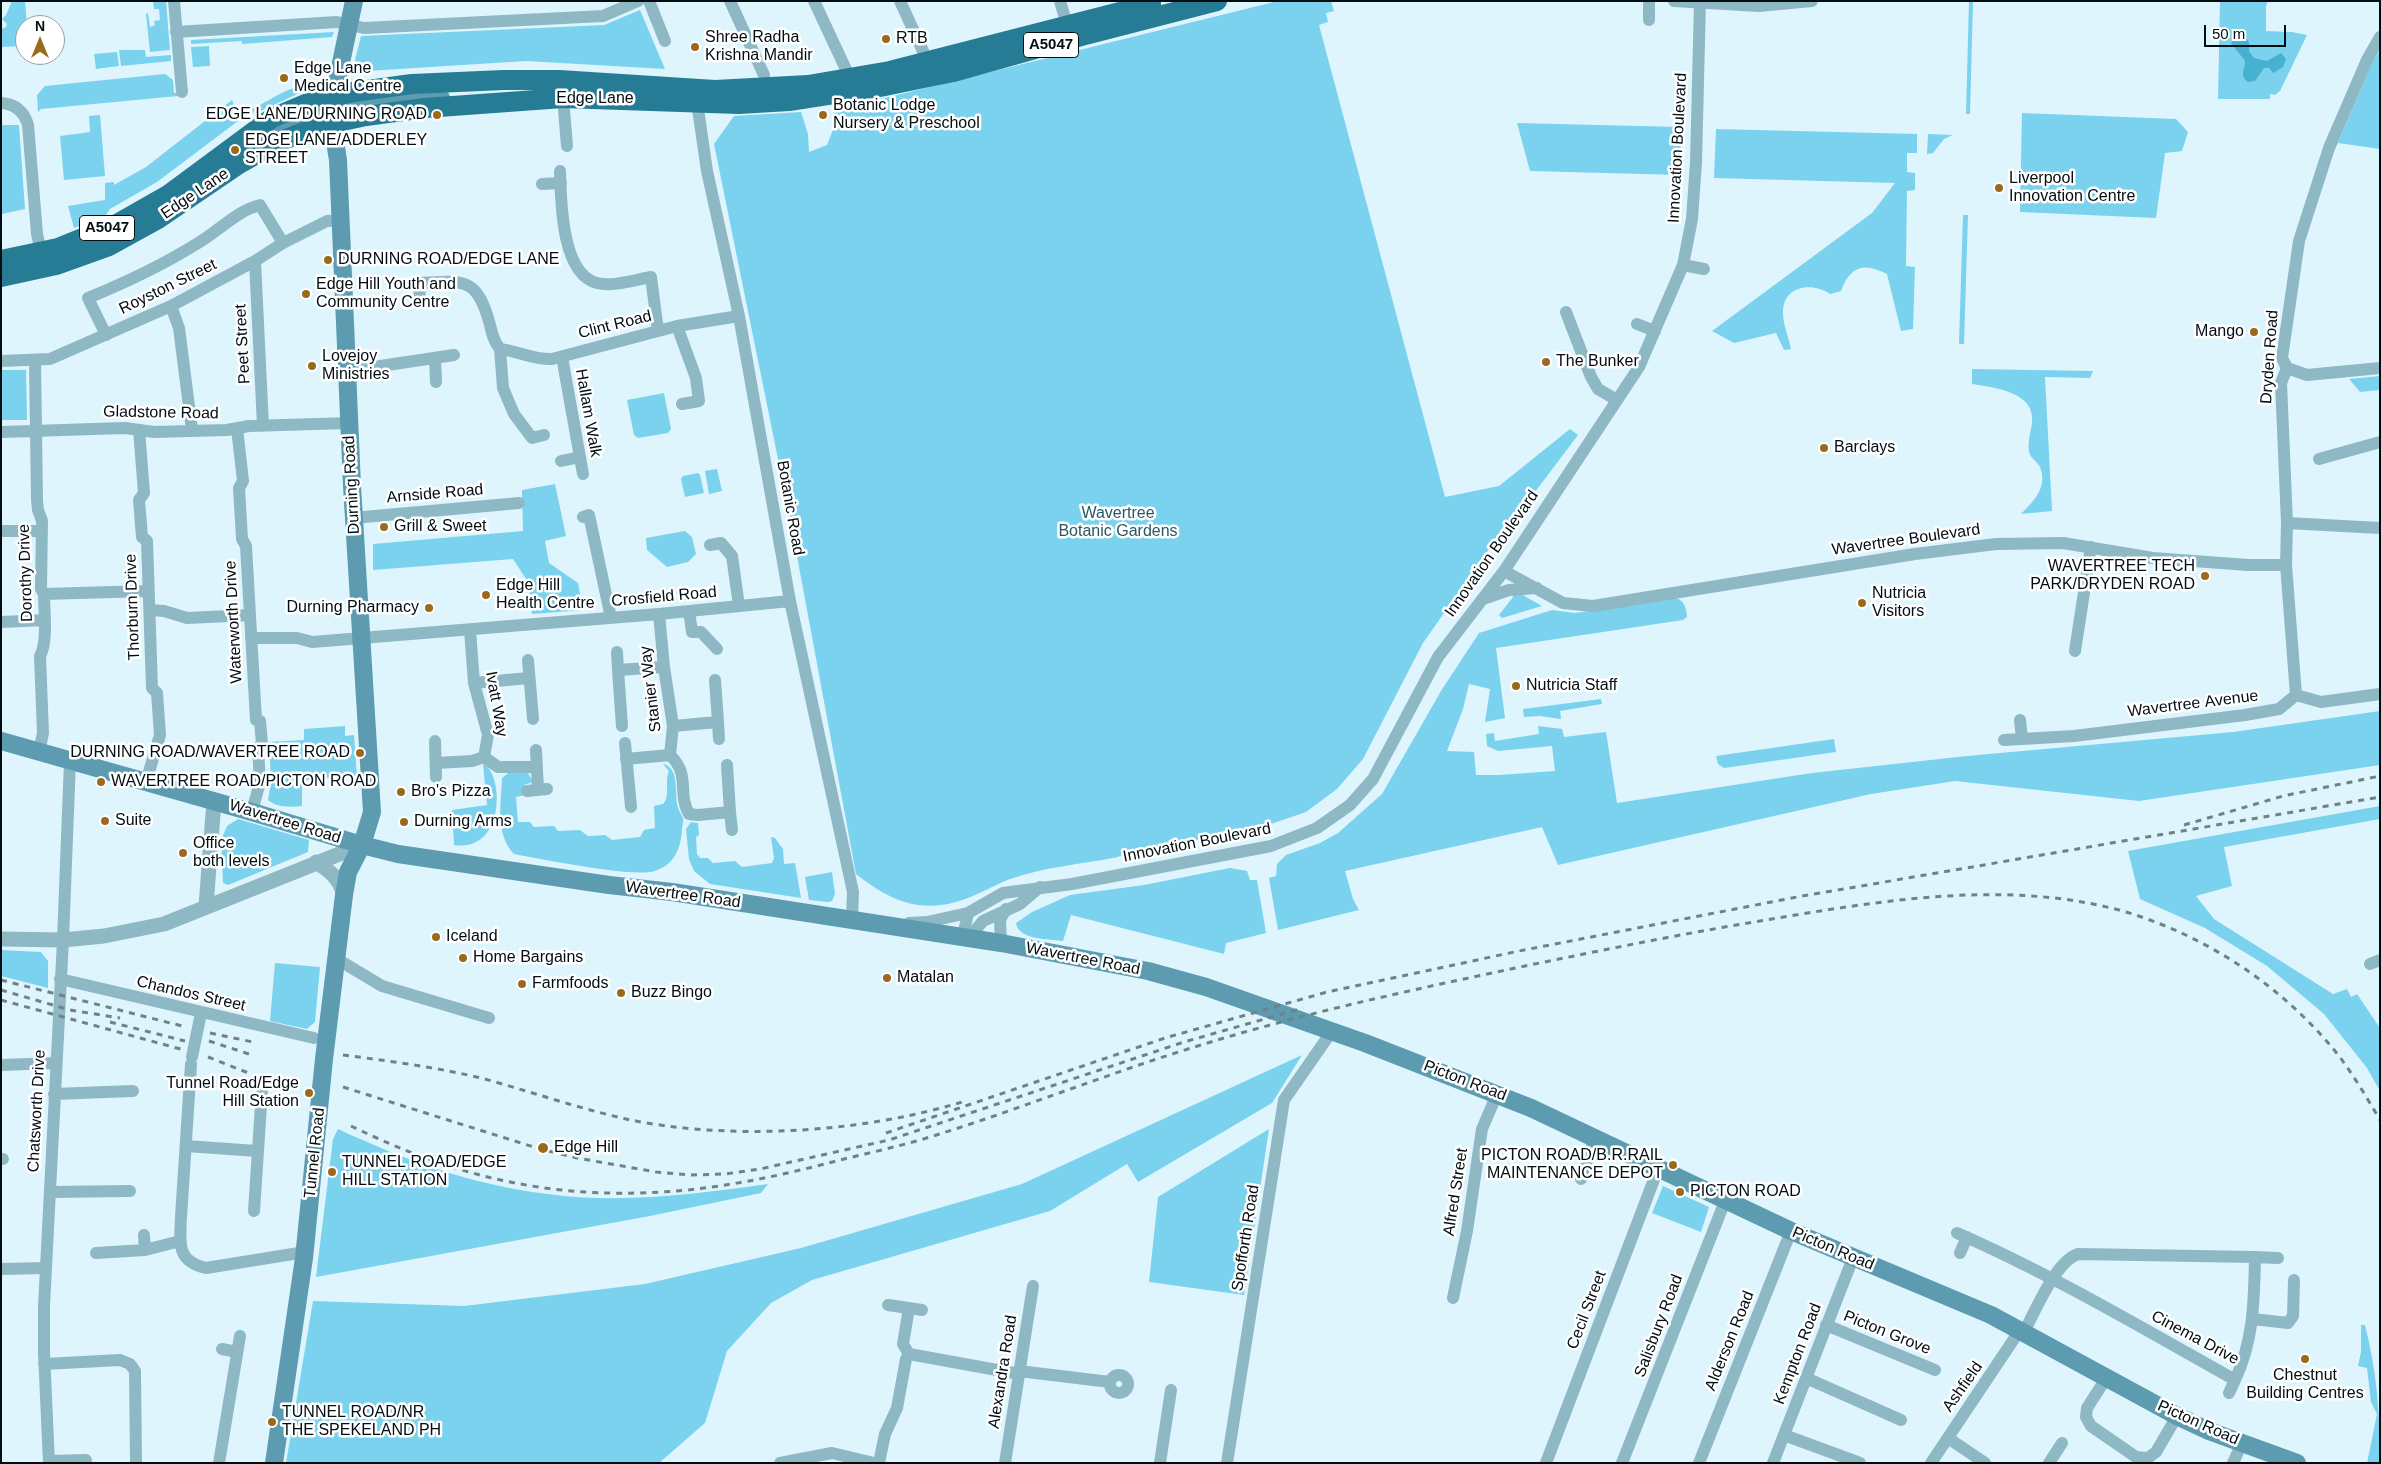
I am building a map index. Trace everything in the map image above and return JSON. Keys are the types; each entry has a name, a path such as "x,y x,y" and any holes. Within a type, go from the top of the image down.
{"highway":[{"name":"Edge Lane","path":"1,277 56,265 109,246 158,219 239,164 276,143 305,131 332,123 390,112 481,103 563,98 766,103 851,84 927,60 968,52 1067,24 1160,1"},
{"name":"Edge Lane","path":"1,260 41,252 85,238 117,224 168,195 272,118 308,103 334,96 378,88 450,82 558,80 714,90 851,84 953,72 1081,36 1217,1"}],"main road":[{"name":"Durning Road","path":"354,1 334,96 332,123 338,152 342,220 349,423 372,812 362,845"},
{"path":"334,96 338,102 346,105 454,97 481,103"},
{"path":"200,170 223,163 264,135 312,114 323,114 332,123"},
{"name":"Wavertree Road","path":"1,741 398,854 886,924 1087,959 1148,971 1206,987 1365,1043"},
{"name":"Tunnel Road","path":"274,1463 305,1255 324,1059 344,895 348,872 362,845"},
{"name":"Picton Road","path":"1365,1043 1496,1094 1595,1137 1658,1169 1791,1231 1991,1315 2178,1416 2242,1443 2297,1463"}],"street":[{"path":"174,1 182,92"},
{"path":"176,32 337,22 364,28 605,15 638,1"},
{"path":"649,1 665,41"},
{"path":"730,1 764,74"},
{"path":"814,1 851,84"},
{"path":"900,1 927,60"},
{"path":"1060,1 1067,24"},
{"path":"1649,1 1649,20"},
{"path":"1674,1 1759,6 1812,1"},
{"name":"Innovation Boulevard","path":"886,924 927,922 968,914 1003,893 1072,884 1264,848 1317,828 1350,804 1374,779 1438,657 1504,571 1639,367 1655,331 1682,264 1692,219 1696,162 1697,2"},
{"name":"Dryden Road","path":"2296,695 2286,565 2287,523 2281,383 2287,368 2282,358 2300,241 2329,148 2367,60 2380,37"},
{"path":"563,98 567,146"},
{"name":"Botanic Road","path":"697,102 707,170 739,316 790,601 853,892 852,919"},
{"path":"1,103 16,107 22,111 28,125 37,228 41,252"},
{"path":"542,184 560,177 566,238 579,271 587,280 603,284 651,277 658,331"},
{"path":"106,335 88,298 140,277 200,242 243,211 260,205 283,243"},
{"name":"Royston Street","path":"1,361 50,359 171,306 283,243 327,221 342,220"},
{"name":"Peet Street","path":"255,260 263,426"},
{"path":"1682,264 1704,269"},
{"path":"420,300 419,284 453,282 467,284 481,298 494,340 500,349 501,381 514,414 532,438 544,435"},
{"path":"171,306 179,328 192,430"},
{"path":"1566,312 1598,389 1617,400"},
{"name":"Clint Road","path":"500,349 517,351 544,360 562,357 677,326 739,316"},
{"path":"1637,324 1655,331"},
{"path":"677,326 696,378 699,401 682,404"},
{"path":"347,371 454,355"},
{"name":"Hallam Walk","path":"562,357 583,474"},
{"path":"435,358 436,382"},
{"name":"Dorothy Drive","path":"35,361 38,510 42,521 41,589 44,594 45,620 44,650 40,656 43,733 39,752"},
{"path":"2287,368 2307,375 2380,368"},
{"name":"Gladstone Road","path":"1,432 125,428 154,432 349,423"},
{"name":"Waterworth Drive","path":"238,428 238,445 241,452 242,481 239,488 242,539 246,546 256,720 260,721 262,744 258,748 260,782 252,812"},
{"name":"Thorburn Drive","path":"139,430 144,493 139,500 142,537 147,541 150,580 148,591 150,610 148,635 152,688 157,693 160,735 146,782"},
{"path":"2320,459 2380,442"},
{"path":"561,461 580,457"},
{"name":"Arnside Road","path":"354,518 519,503"},
{"path":"582,517 589,515 611,618"},
{"path":"2287,523 2380,528"},
{"path":"1,531 42,530"},
{"name":"Wavertree Boulevard","path":"1504,571 1563,603 1593,606 1915,554 1996,544 2033,542 2091,547 2153,558 2248,566 2286,565"},
{"path":"710,545 720,543 732,556 739,606"},
{"path":"2075,651 2091,547"},
{"path":"1482,599 1509,590 1536,588"},
{"path":"44,594 148,591"},
{"name":"Crosfield Road","path":"251,638 297,638 312,642 659,614 790,601"},
{"path":"150,610 164,611 187,618 250,616"},
{"path":"689,611 692,632 701,632 717,649"},
{"name":"Stanier Way","path":"659,614 664,667 673,726 670,755"},
{"path":"1,622 45,620"},
{"name":"Ivatt Way","path":"470,630 474,683 488,735 484,758 496,767 537,767"},
{"path":"617,652 622,726"},
{"path":"528,660 533,719"},
{"path":"618,670 664,667"},
{"path":"474,683 529,678"},
{"path":"715,680 720,738"},
{"path":"2296,695 2321,702 2380,694"},
{"name":"Wavertree Avenue","path":"2004,740 2074,736 2245,715 2279,709 2296,695"},
{"path":"2020,720 2022,738"},
{"path":"673,726 718,722"},
{"path":"435,741 436,777"},
{"path":"625,743 630,807"},
{"path":"536,750 537,790"},
{"path":"626,759 670,755 681,767 685,806 689,814 730,812"},
{"path":"436,763 472,761 484,758"},
{"name":"Chatsworth Drive","path":"49,1462 44,1359 44,1306 63,940 70,761"},
{"path":"727,765 732,830"},
{"path":"206,906 214,801"},
{"path":"1,939 63,940 104,936 164,924 362,845"},
{"path":"316,862 334,875 341,884 344,895"},
{"path":"969,938 983,921 1020,904 1040,887"},
{"path":"1001,943 1000,920 1006,909"},
{"path":"968,914 965,927 969,938"},
{"path":"337,959 382,986 489,1018"},
{"name":"Chandos Street","path":"60,985 200,1018 314,1038"},
{"path":"200,1018 192,1061 180,1241 182,1253 188,1261 196,1266 206,1268 305,1255"},
{"name":"Spofforth Road","path":"1228,1463 1284,1100 1332,1031"},
{"path":"1,1064 56,1063"},
{"path":"254,1211 262,1090"},
{"path":"54,1094 133,1091"},
{"name":"Alfred Street","path":"1453,1298 1467,1231 1482,1129 1496,1094"},
{"path":"1581,1179 1595,1137"},
{"path":"186,1146 257,1151"},
{"name":"Cecil Street","path":"1546,1463 1658,1169"},
{"path":"50,1192 125,1195"},
{"name":"Salisbury Road","path":"1622,1463 1725,1201"},
{"name":"Alderson Road","path":"1699,1463 1791,1231"},
{"path":"144,1235 145,1250"},
{"name":"Cinema Drive","path":"1960,1253 1962,1235 2054,1279 2235,1380 2249,1340 2253,1319 2255,1257"},
{"path":"96,1253 145,1250 180,1241"},
{"path":"2022,1331 2064,1261 2071,1256 2087,1252 2278,1258"},
{"name":"Kempton Road","path":"1774,1463 1852,1258"},
{"path":"1,1269 46,1268"},
{"path":"2253,1319 2283,1324 2291,1320 2294,1280"},
{"name":"Alexandra Road","path":"1005,1463 1033,1286"},
{"path":"888,1305 915,1309 903,1344 909,1354 1019,1373 1110,1382"},
{"name":"Picton Grove","path":"1826,1326 1935,1370"},
{"name":"Ashfield","path":"1931,1463 2022,1331"},
{"path":"219,1463 240,1336"},
{"path":"222,1349 237,1352"},
{"path":"879,1463 885,1434 897,1408 906,1359 909,1354"},
{"path":"44,1359 120,1360 130,1364 134,1371 136,1463"},
{"path":"1806,1378 1901,1420"},
{"path":"2107,1378 2087,1408 2086,1417 2091,1426 2136,1457 2148,1458 2156,1452 2178,1416"},
{"path":"2230,1394 2235,1380"},
{"path":"1160,1463 1171,1390"},
{"path":"1784,1435 1860,1463"},
{"path":"1948,1438 1985,1463"},
{"path":"2053,1461 2062,1443"},
{"path":"2233,1463 2242,1443"},
{"path":"780,1463 832,1453 874,1463"},
{"path":"49,1462 86,1460"}],"green space":[{"path":"12,1 25,1 26,15 15,15 15,46 1,47 1,29 6,27 7,24 2,19 6,15"},
{"path":"153,1 166,1 170,50 150,52 146,14 148,13 150,27 155,25 154,21 160,20 159,9 154,9"},
{"name":"Wavertree Botanic Gardens","path":"1278,1 1331,1 1334,11 1326,13 1328,22 1319,25 1445,497 1499,486 1570,429 1578,435 1535,492 1499,535 1423,643 1363,759 1337,789 1306,812 1262,827 1222,836 1132,850 1118,857 1023,875 1004,881 971,897 949,904 920,905 894,898 881,892 856,874 789,513 714,144 734,116 801,112 808,134 809,152 827,145 836,122 831,102 885,98"},
{"path":"1969,1 1973,1 1970,114 1966,114"},
{"path":"2220,1 2268,1 2266,6 2266,31 2292,32 2307,35 2280,91 2275,95 2270,94 2270,99 2218,99"},
{"path":"640,10 665,69 526,61 367,71 358,67 355,60 361,36 604,25"},
{"path":"334,32 332,37 242,44 242,41 191,44 191,40"},
{"path":"209,46 210,66 193,67 191,47"},
{"path":"119,50 145,50 146,57 171,55 171,61 121,66"},
{"path":"2380,51 2380,149 2338,143 2373,61"},
{"path":"117,52 119,66 96,69 94,54"},
{"path":"165,74 173,80 174,93 178,93 178,96 41,109 38,112 37,95 45,86"},
{"path":"306,86 306,90 254,114 252,109 278,95 291,89"},
{"path":"232,100 239,115 245,113 246,115 157,182 110,209 106,215 74,228 68,206 105,200 105,183 114,182 114,185 146,167"},
{"path":"2022,113 2176,119 2188,132 2182,151 2165,153 2156,218 2020,212"},
{"path":"100,115 105,176 64,180 60,136 90,132 89,116"},
{"path":"1517,123 1681,127 1680,175 1530,171"},
{"path":"1,125 19,125 25,209 2,214"},
{"path":"1716,129 1917,134 1917,153 1907,153 1907,172 1915,173 1915,190 1907,191 1906,266 1915,267 1913,329 1901,331 1887,274 1879,270 1865,268 1853,271 1841,291 1830,294 1823,290 1808,287 1800,288 1788,296 1783,315 1791,349 1784,350 1776,333 1734,343 1712,331 1872,213 1895,183 1714,178"},
{"path":"1928,134 1953,135 1944,139 1933,153 1927,154"},
{"path":"1963,215 1968,215 1964,344 1959,344"},
{"path":"1972,369 2093,371 2090,378 2045,377 2052,511 2021,514 2035,499 2042,481 2040,467 2029,452 2032,421 2030,408 2025,401 2009,392 1972,384"},
{"path":"1,370 26,370 27,420 1,420"},
{"path":"2380,376 2380,390 2360,392 2349,379"},
{"path":"664,393 671,429 668,433 638,438 634,435 627,400"},
{"path":"717,469 722,491 709,494 705,471"},
{"path":"698,473 704,493 685,497 681,479 683,476"},
{"path":"555,484 566,536 545,541 549,563 578,583 583,610 532,614 528,582 513,559 373,570 373,544 523,531 522,490"},
{"path":"685,531 692,537 696,554 688,562 667,567 647,550 646,538"},
{"path":"1512,593 1521,594 1542,606 1502,618 1499,615 1513,597"},
{"path":"1676,598 1683,603 1685,608 1687,617 1683,620 1496,648 1505,718 1485,722 1490,689 1469,684 1463,709 1447,751 1474,752 1476,775 1555,771 1552,746 1498,751 1487,746 1486,734 1494,733 1495,741 1539,734 1538,726 1562,729 1564,737 1606,732 1617,803 1812,773 1967,756 2233,732 2380,711 2380,765 2139,801 1955,781 1871,794 1558,865 1542,827 1345,871 1353,899 1359,910 1278,930 1269,878 1276,876 1277,864 1286,855 1320,843 1338,833 1382,794 1441,691 1479,633 1552,610 1575,613"},
{"path":"1601,699 1602,704 1560,711 1561,719 1540,716 1524,717 1523,709"},
{"path":"345,726 345,736 354,735 357,777 318,778 302,781 302,806 280,806 268,800 271,781 269,742 304,740 304,729"},
{"path":"1834,739 1836,752 1724,768 1718,764 1716,756"},
{"path":"483,764 490,770 495,781 497,795 496,810 492,825 483,837 471,844 454,845 452,810 487,805"},
{"path":"663,764 672,770 674,775 677,804 683,821 680,843 676,854 662,868 655,871 628,872 587,867 514,854 508,846 502,828 500,808 502,778 508,773 528,773 533,782 524,785 525,795 516,797 518,822 530,822 534,827 554,826 558,831 580,830 588,836 605,835 612,840 640,837 644,830 655,828 654,806 663,804 667,797 669,771"},
{"path":"2380,806 2380,819 2224,847 2232,886 2196,896 2214,919 2333,994 2347,989 2351,997 2357,994 2380,1028 2380,1091 2367,1068 2324,1014 2267,966 2205,928 2140,899 2128,851"},
{"path":"238,819 309,840 308,852 228,885 223,883 221,840 227,826"},
{"path":"691,822 698,823 699,835 696,837 697,854 700,858 708,858 713,863 735,861 742,867 772,863 774,858 771,837 775,838 783,849 784,864 795,863 801,898 710,884 694,871 689,859 686,829"},
{"path":"1230,868 1247,871 1250,880 1257,880 1266,933 1226,943 1224,954 1071,915 1063,941 1028,936 1018,929 1016,923 1032,912 1070,895 1144,885"},
{"path":"832,872 835,894 832,901 809,900 805,877"},
{"path":"1,950 41,952 48,961 48,988 1,976"},
{"path":"275,963 320,967 315,1022 307,1029 270,1021"},
{"path":"1302,1055 1272,1103 1138,1182 1127,1164 1050,1211 812,1280 771,1303 727,1351 705,1423 659,1463 286,1463 313,1301 464,1306 645,1284 801,1248 1022,1184"},
{"path":"338,1129 389,1151 441,1170 493,1185 548,1194 575,1197 631,1198 686,1194 768,1184 761,1193 650,1216 316,1277 333,1139"},
{"path":"1269,1129 1244,1295 1149,1282 1158,1197"},
{"path":"1663,1186 1709,1207 1701,1232 1652,1213"},
{"path":"2361,1325 2365,1325 2375,1376 2380,1463 2367,1463 2377,1414 2371,1402 2367,1368 2358,1366 2361,1352"}],"shaded area":[{"path":"2235,35 2247,39 2249,51 2254,58 2267,61 2281,53 2286,59 2283,67 2273,73 2269,68 2264,68 2255,81 2248,82 2243,75 2245,61 2231,43"}],"railway":[{"path":"2184,825 2283,796 2380,776"},
{"path":"886,1133 1165,1038 1327,992 1519,951 1797,897 2380,797"},
{"path":"351,1126 392,1145 433,1160 473,1173 514,1183 597,1193 641,1193 706,1188 781,1175 920,1140 1230,1036 1398,994 1642,942 1805,913 1897,900 1989,895 2036,896 2081,902 2126,912 2187,935 2216,951 2270,987 2318,1031 2345,1064 2380,1120"},
{"path":"1,980 186,1027"},
{"path":"1,990 70,1010 120,1018"},
{"path":"1,1000 184,1050"},
{"path":"343,1087 540,1149 577,1158 656,1172 691,1175 725,1174 760,1169 889,1140 1184,1042 1303,1008"},
{"path":"110,1022 185,1041"},
{"path":"210,1033 253,1042"},
{"path":"209,1041 252,1055"},
{"path":"343,1055 464,1074 626,1119 666,1126 708,1130 795,1130 838,1127 923,1113 962,1102"},
{"path":"208,1057 251,1074"}],"place":[{"name":"RTB","path":"886,39"},
{"name":"Shree Radha Krishna Mandir","path":"695,47"},
{"name":"Edge Lane Medical Centre","path":"284,78"},
{"name":"EDGE LANE/DURNING ROAD","path":"437,115"},
{"name":"Botanic Lodge Nursery & Preschool","path":"823,115"},
{"name":"EDGE LANE/ADDERLEY STREET","path":"235,150"},
{"name":"Liverpool Innovation Centre","path":"1999,188"},
{"name":"DURNING ROAD/EDGE LANE","path":"328,260"},
{"name":"Edge Hill Youth and Community Centre","path":"306,294"},
{"name":"Mango","path":"2254,332"},
{"name":"The Bunker","path":"1546,362"},
{"name":"Lovejoy Ministries","path":"312,366"},
{"name":"Barclays","path":"1824,448"},
{"name":"Grill & Sweet","path":"384,527"},
{"name":"WAVERTREE TECH PARK/DRYDEN ROAD","path":"2205,576"},
{"name":"Edge Hill Health Centre","path":"486,595"},
{"name":"Nutricia Visitors","path":"1862,603"},
{"name":"Durning Pharmacy","path":"429,608"},
{"name":"Nutricia Staff","path":"1516,686"},
{"name":"DURNING ROAD/WAVERTREE ROAD","path":"360,753"},
{"name":"WAVERTREE ROAD/PICTON ROAD","path":"101,782"},
{"name":"Bro's Pizza","path":"401,792"},
{"name":"Suite","path":"105,821"},
{"name":"Durning Arms","path":"404,822"},
{"name":"Office both levels","path":"183,853"},
{"name":"Iceland","path":"436,937"},
{"name":"Home Bargains","path":"463,958"},
{"name":"Matalan","path":"887,978"},
{"name":"Farmfoods","path":"522,984"},
{"name":"Buzz Bingo","path":"621,993"},
{"name":"Tunnel Road/Edge Hill Station","path":"309,1093"},
{"name":"Edge Hill","path":"543,1148"},
{"name":"PICTON ROAD/B.R.RAIL MAINTENANCE DEPOT","path":"1673,1165"},
{"name":"TUNNEL ROAD/EDGE HILL STATION","path":"332,1172"},
{"name":"PICTON ROAD","path":"1680,1192"},
{"name":"Chestnut Building Centres","path":"2305,1359"},
{"name":"TUNNEL ROAD/NR THE SPEKELAND PH","path":"272,1422"}]}
